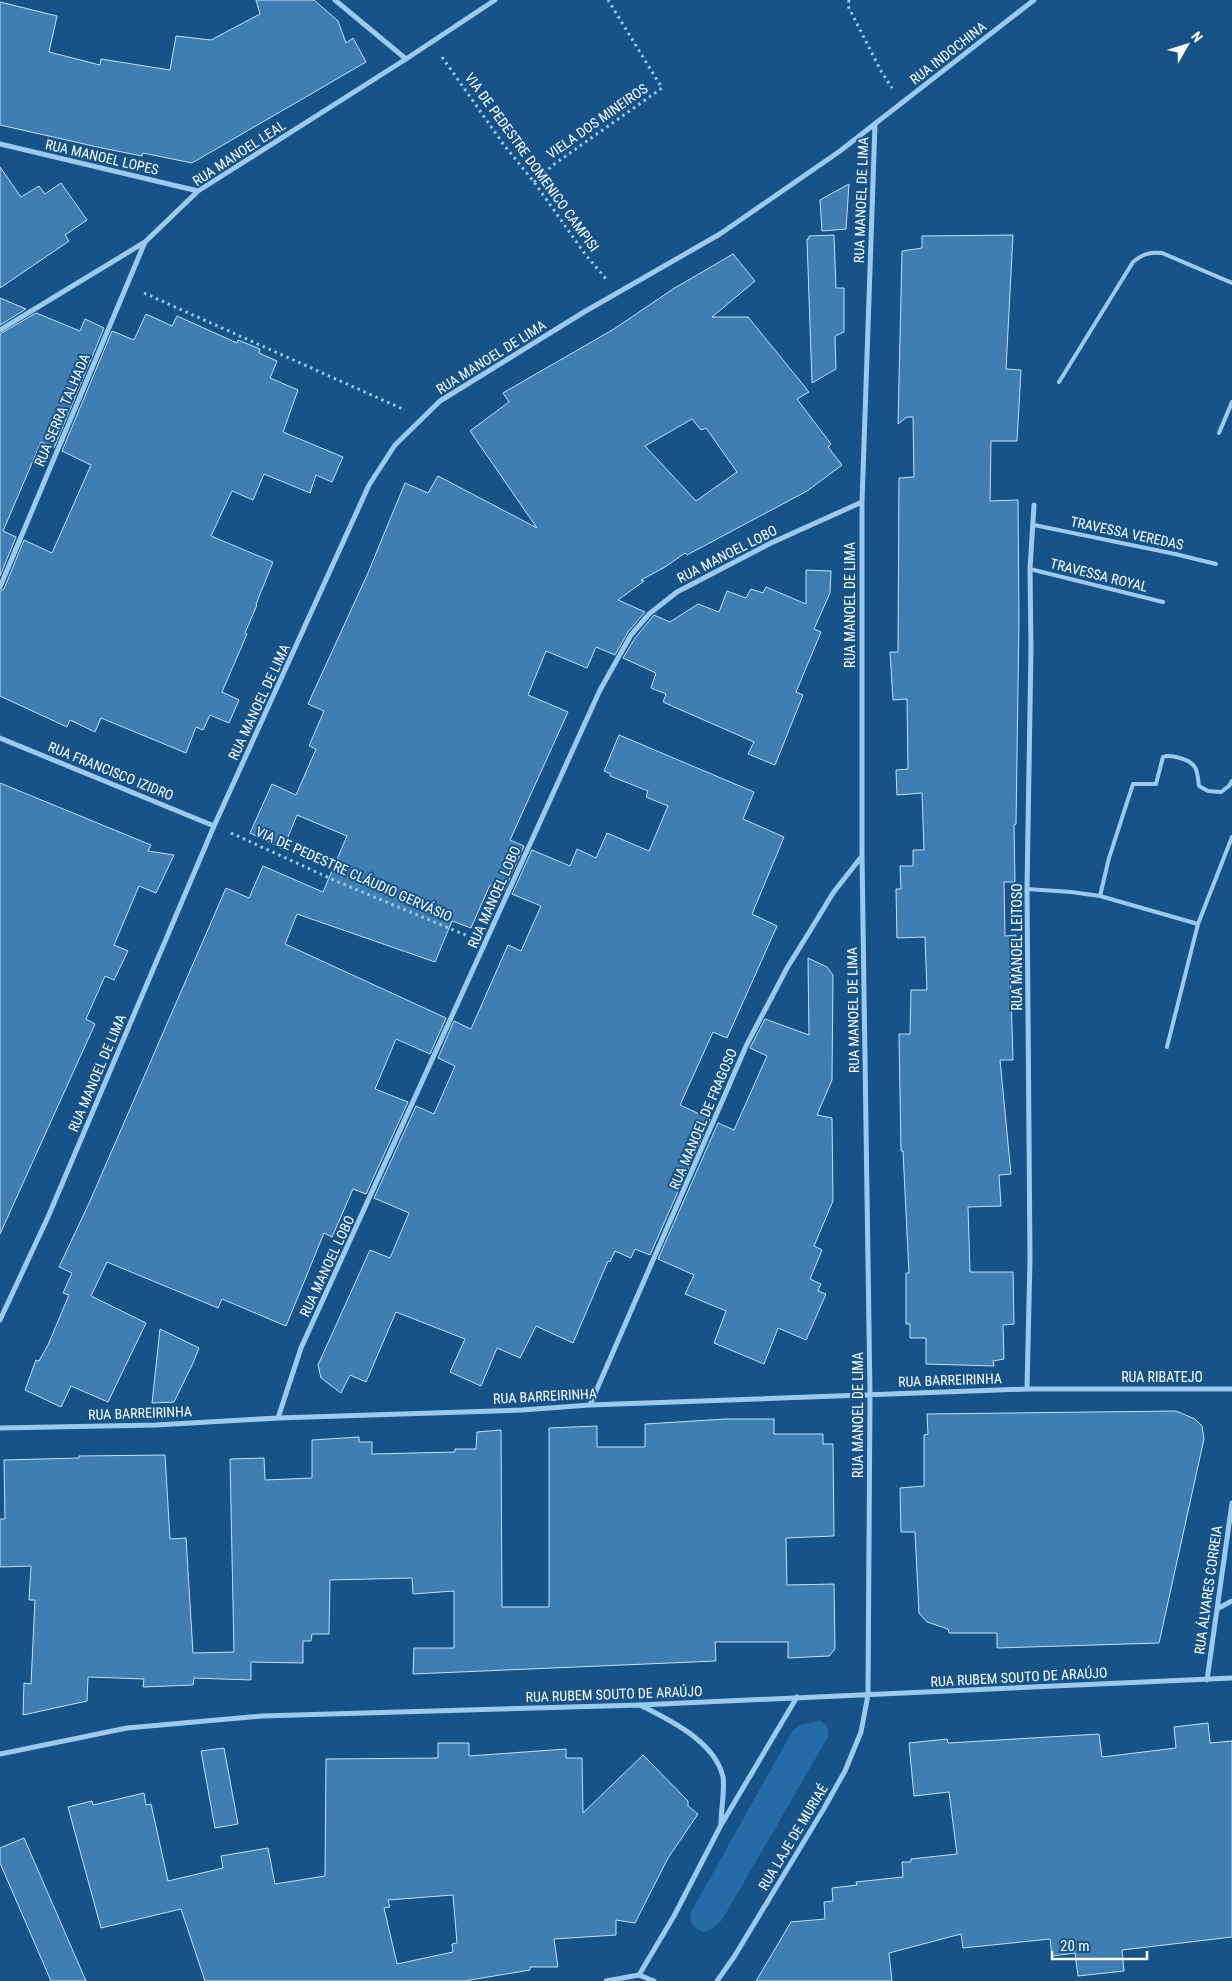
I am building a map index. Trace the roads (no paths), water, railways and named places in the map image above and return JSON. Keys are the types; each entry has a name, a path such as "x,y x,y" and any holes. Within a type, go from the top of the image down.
{"street":[{"path":"335,0 406,59"},
{"name":"RUA MANOEL LEAL","path":"0,330 145,242 198,191 495,0"},
{"name":"RUA INDOCHINA","path":"875,124 1034,0"},
{"name":"RUA MANOEL DE LIMA","path":"0,1320 48,1218 214,826 370,485 394,445 440,401 617,293 720,234 840,151 875,124"},
{"name":"RUA MANOEL DE LIMA","path":"868,1695 870,1394 862,855 862,502 875,124"},
{"name":"RUA MANOEL LOPES","path":"0,144 198,191"},
{"name":"RUA SERRA TALHADA","path":"0,587 145,242"},
{"name":"RUA MANOEL LOBO","path":"278,1418 301,1348 600,690 632,635 649,614 677,592 771,543 862,502"},
{"name":"RUA MANOEL LEITOSO","path":"1027,1389 1030,1259 1027,889 1031,648 1030,569 1034,505"},
{"name":"RUA FRANCISCO IZIDRO","path":"0,738 214,826"},
{"name":"RUA MANOEL DE FRAGOSO","path":"590,1405 747,1044 788,968 833,893 862,855"},
{"name":"RUA BARREIRINHA","path":"0,1428 156,1425 278,1418 522,1410 590,1405 1091,1388"},
{"name":"RUA RIBATEJO","path":"1091,1388 1232,1389"},
{"name":"RUA ÁLVARES CORREIA","path":"1207,1680 1232,1503"},
{"path":"1217,1609 1232,1601"},
{"name":"RUA RUBEM SOUTO DE ARAÚJO","path":"0,1754 127,1728 222,1718 640,1705 1232,1678"},
{"name":"RUA LAJE DE MURIAÉ","path":"717,1981 734,1957 845,1771 861,1732 868,1695"},
{"path":"639,1975 674,1916 721,1825 797,1697"},
{"path":"640,1705 688,1731 704,1746 716,1762 723,1777 721,1825"},
{"path":"606,1981 639,1975 654,1981"}],"lane":[{"path":"1059,382 1133,262 1142,255 1150,252 1162,253 1232,283"},
{"path":"1219,433 1232,402"},
{"name":"TRAVESSA VEREDAS","path":"1034,525 1216,564"},
{"name":"TRAVESSA ROYAL","path":"1030,569 1163,602"},
{"path":"1100,896 1109,858 1133,784 1156,784 1162,757 1174,757 1194,765 1199,786 1204,790 1221,792 1232,781"},
{"path":"1166,1047 1198,924 1232,837"},
{"path":"1027,889 1100,896 1198,924"}]}
